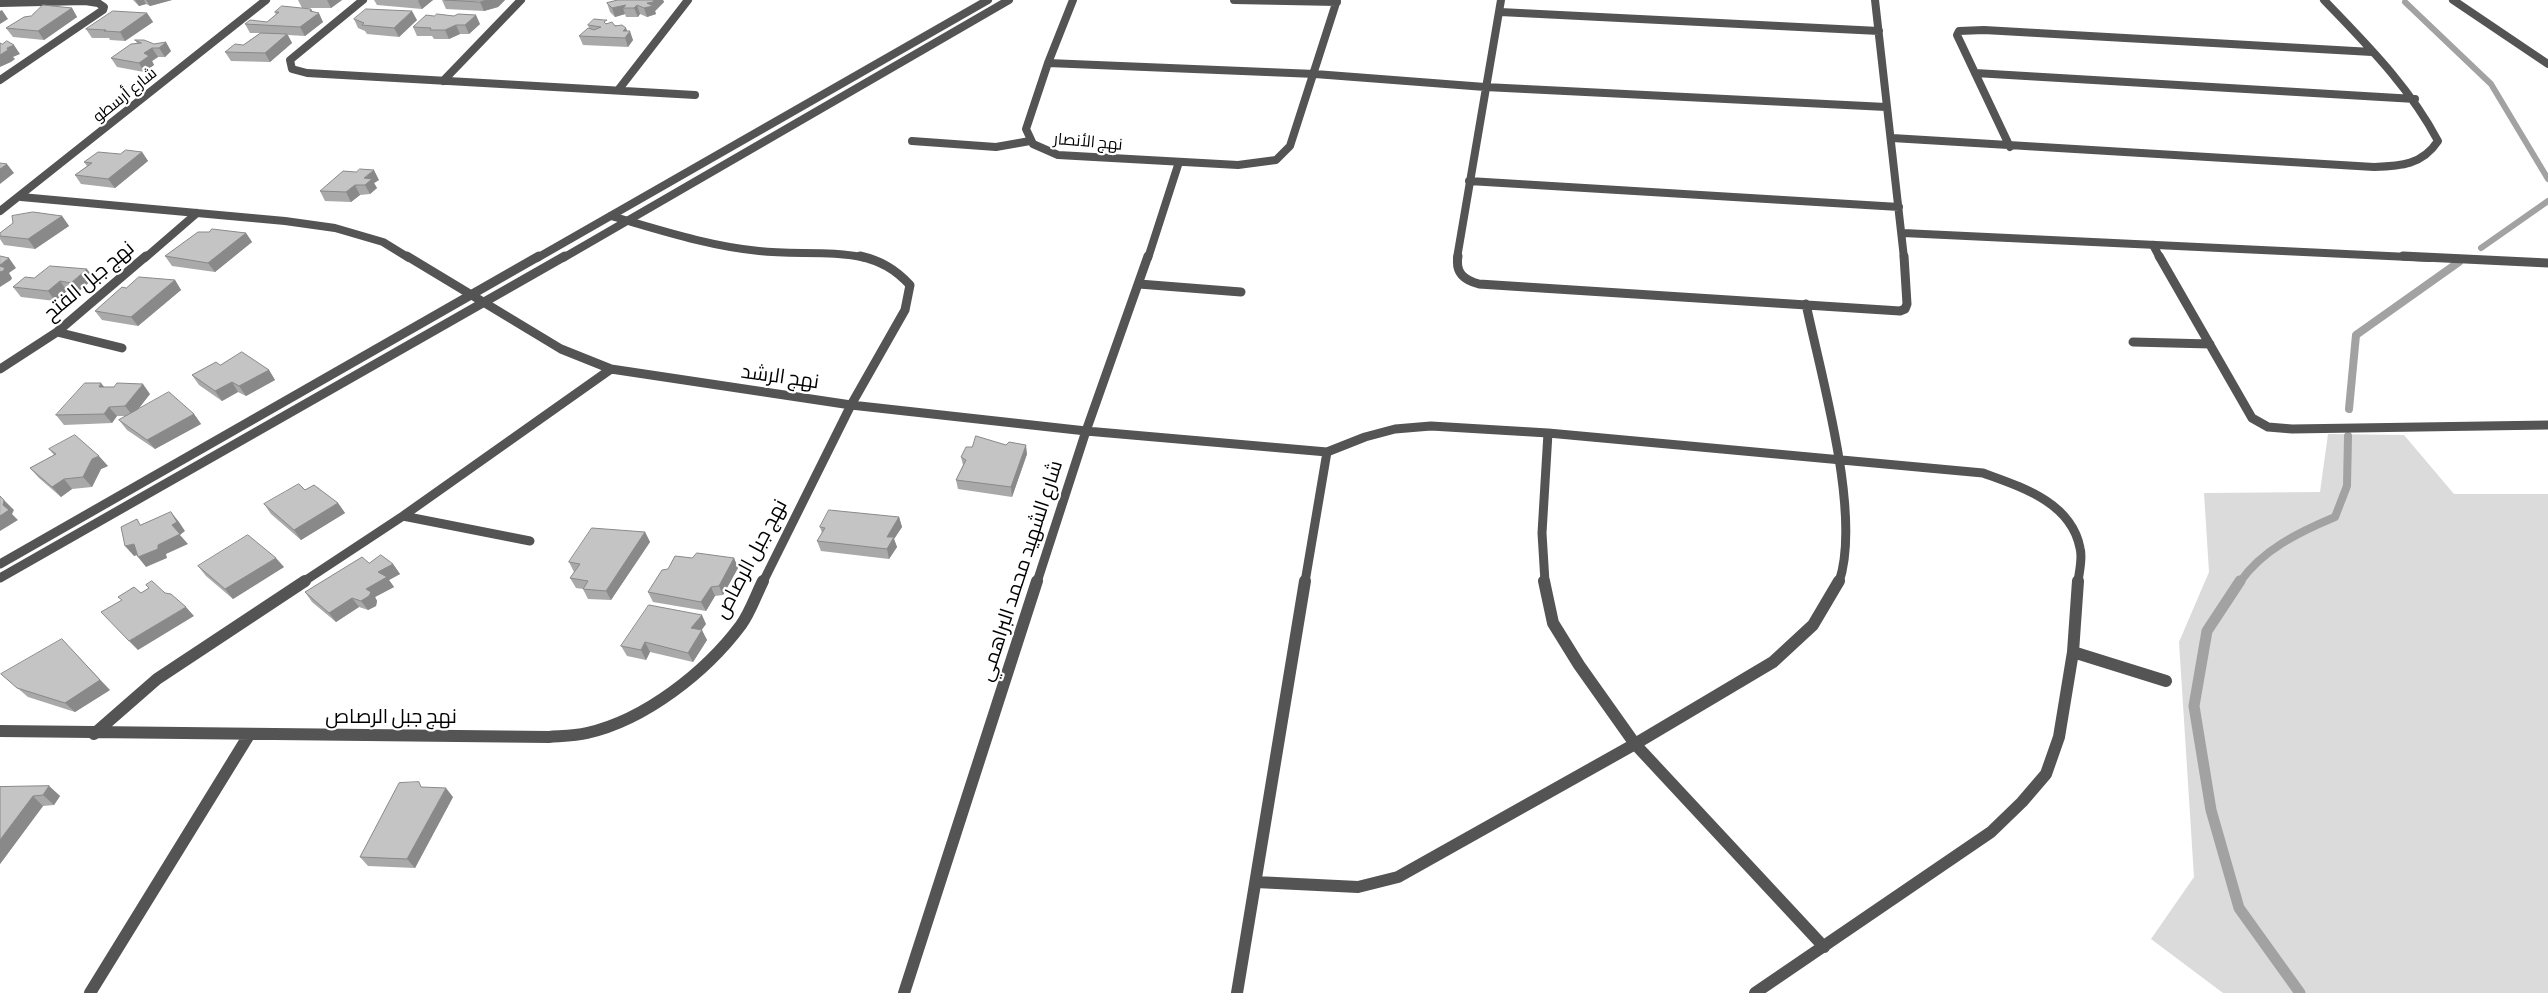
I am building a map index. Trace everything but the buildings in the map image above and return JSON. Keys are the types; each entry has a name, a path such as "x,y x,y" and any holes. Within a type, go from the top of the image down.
{"street":[{"name":"شارع أرسطو","path":"0,211 266,0"},
{"path":"363,0 290,60 292,69 307,73 620,89 695,95"},
{"path":"444,81 521,0"},
{"path":"620,89 688,0"},
{"path":"0,564 988,0"},
{"path":"0,578 484,303 1009,0"},
{"name":"نهج الأنصار","path":"1073,0 1048,63 1026,129 1027,138 1030,142 1043,151 1058,155 1238,165 1276,160 1290,146 1295,137 1337,1"},
{"path":"1234,0 1337,1"},
{"path":"1501,0 1456,266 1459,275 1468,281 1479,284 1890,310 1905,309 1907,304 1903,233 1892,138 1886,107 1875,0"},
{"path":"1892,138 2010,147 2374,167 2398,166 2419,162 2430,154 2438,140 2415,99 2324,0"},
{"path":"2452,0 2548,64"},
{"path":"0,3 85,2 98,3 104,7 103,10 0,80"},
{"path":"1500,12 1879,31"},
{"path":"2010,147 1957,35 1959,31 1994,30 2372,52"},
{"path":"1048,63 1315,74 1485,87 1886,107"},
{"path":"1975,73 2415,99"},
{"path":"912,140 996,147 1030,142"},
{"name":"شارع الشهيد محمد البراهمي","path":"904,993 1086,431 1139,284 1179,162"},
{"path":"1469,181 1899,207"},
{"name":"نهج الرشد","path":"20,196 285,221 335,228 384,242 561,349 611,369 851,405 1086,431 1327,452"},
{"name":"نهج جبل الفتح","path":"0,369 57,332 196,214"},
{"name":"نهج جبل الرصاص","path":"0,731 94,734 549,737 588,733 624,720 675,690 711,660 742,624 851,405 905,310 910,285 896,270 873,259 849,254 760,251 701,242 612,216"},
{"path":"1903,233 2548,263"},
{"path":"2153,245 2252,418 2257,423 2266,427 2298,430 2548,425"},
{"path":"1139,284 1241,292"},
{"path":"1256,882 1323,887 1358,887 1398,877 1635,744 1773,662 1813,624 1838,585 1845,565 1847,539 1839,458 1806,304"},
{"path":"57,332 122,348"},
{"path":"2133,342 2210,344"},
{"path":"94,734 133,698 173,668 403,516 611,369"},
{"path":"1237,993 1327,452 1364,437 1395,429 1431,426 1548,433 1839,458 1983,473 2031,490 2046,500 2074,529 2081,549 2073,652 2059,737 2046,774 2022,802 1991,832 1755,993"},
{"path":"1548,433 1542,533 1545,592 1553,623 1579,665 1635,744 1824,947"},
{"path":"403,516 530,541"},
{"path":"2073,652 2166,681"},
{"path":"90,993 249,735"}],"shaded area":[{"path":"2328,434 2404,435 2454,494 2548,494 2548,993 2223,993 2151,939 2194,877 2179,642 2209,572 2204,493 2320,492"}],"waterway":[{"path":"2405,2 2491,84 2548,179"},
{"path":"2481,248 2548,201"},
{"path":"2349,409 2356,335 2459,262"},
{"path":"2240,582 2259,560 2270,551 2308,529 2335,517 2347,486 2348,436"},
{"path":"2240,581 2207,631 2194,706 2211,810 2239,908 2300,993"}]}
